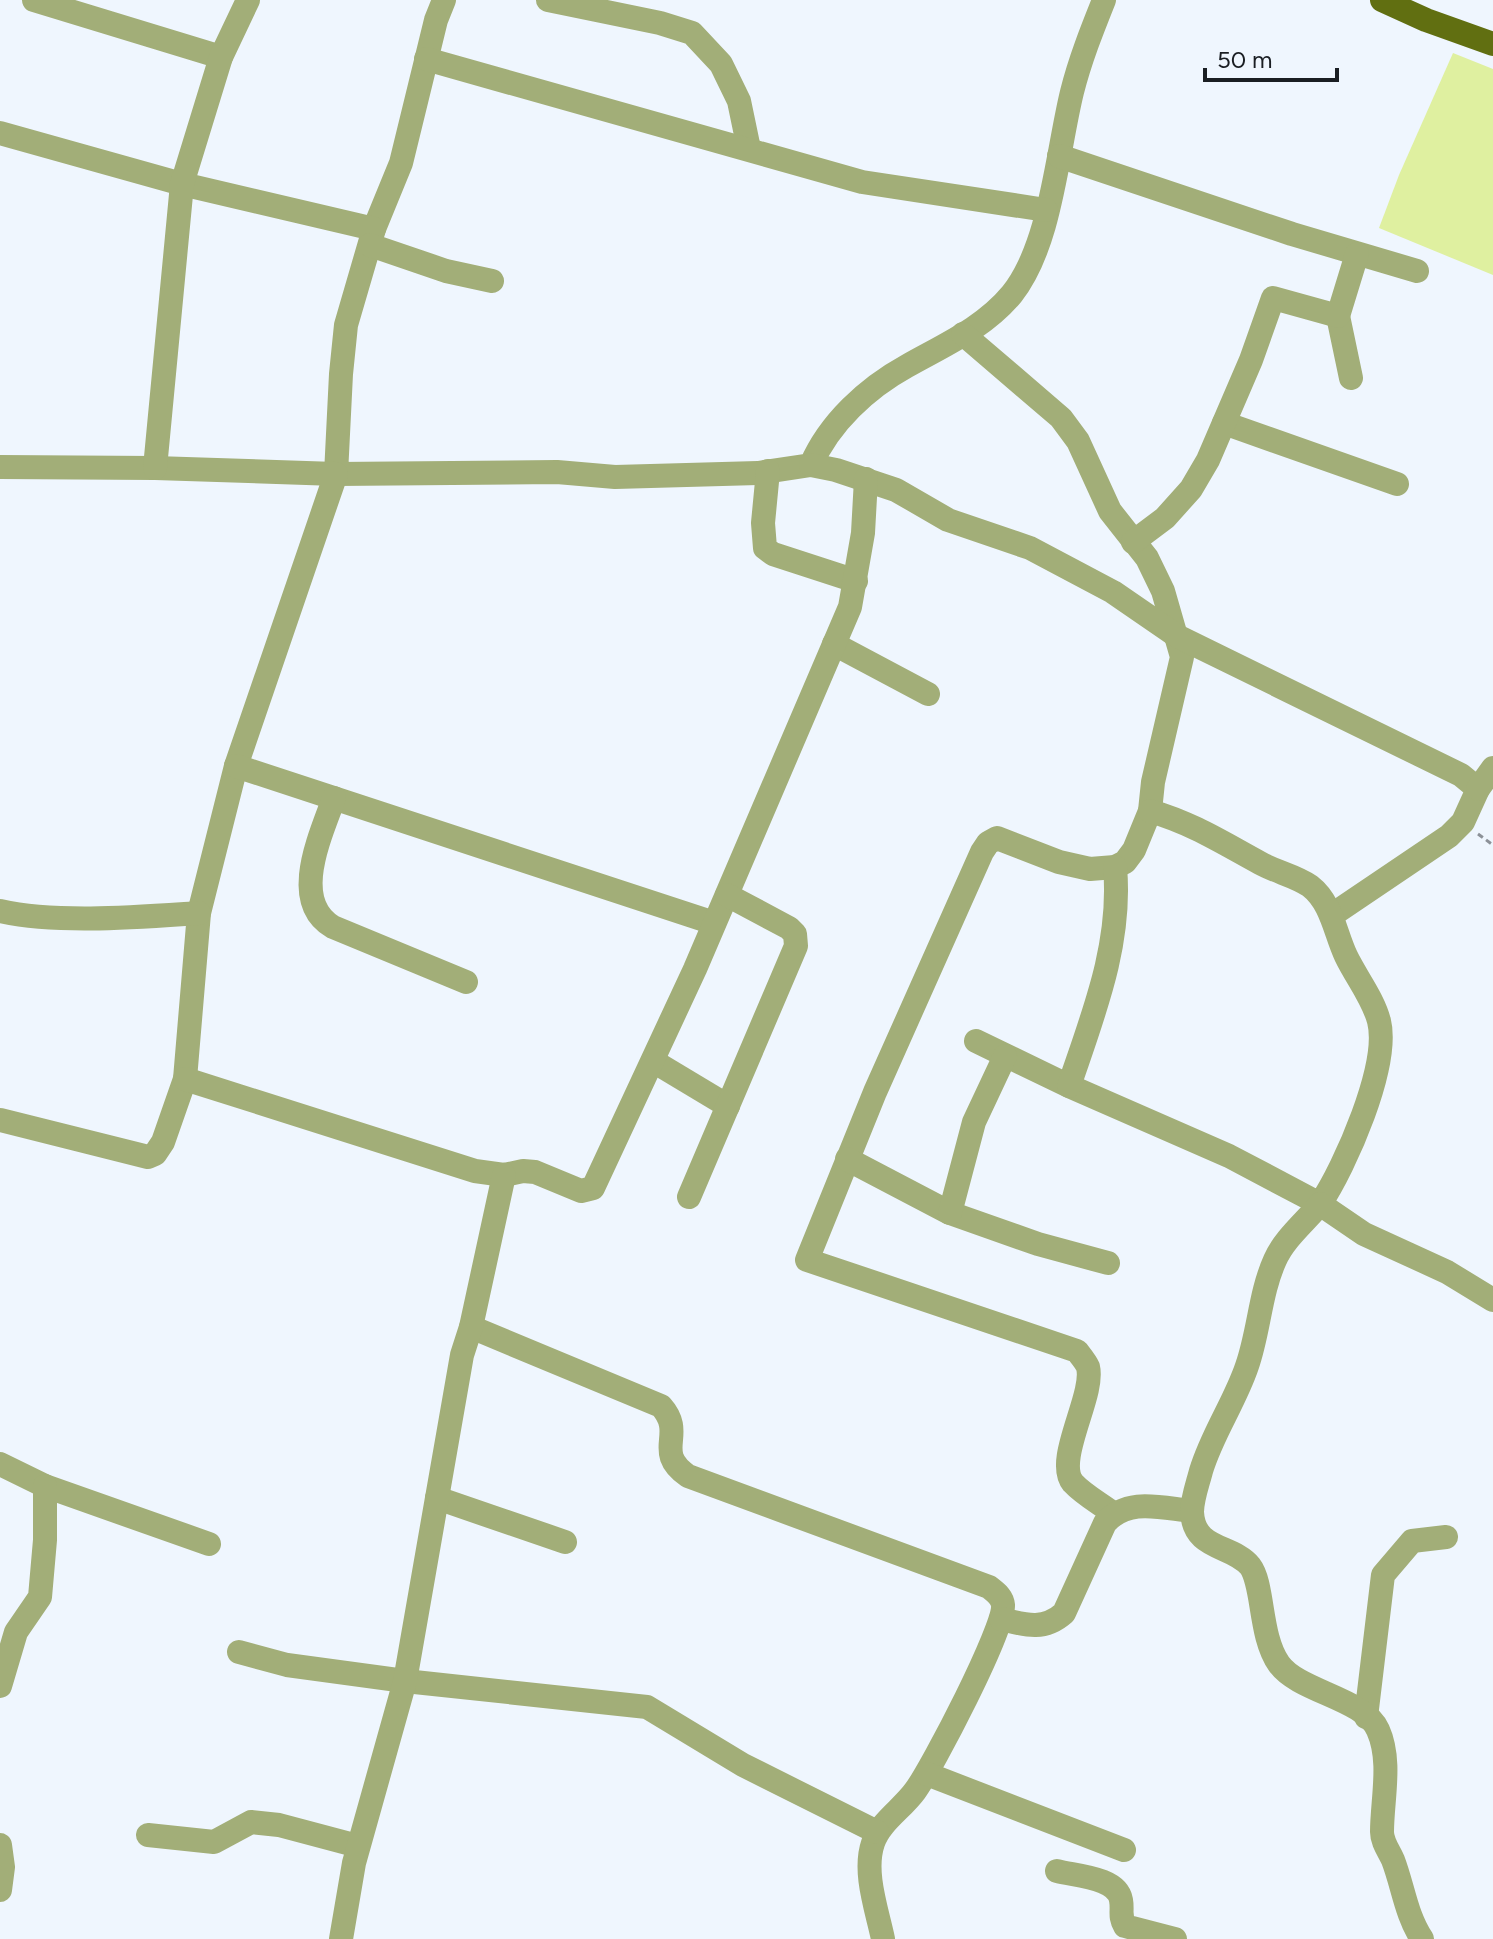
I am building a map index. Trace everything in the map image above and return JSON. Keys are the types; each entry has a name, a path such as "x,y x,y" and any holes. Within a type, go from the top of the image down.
{"main road":[{"path":"1382,0 1493,44"}],"street":[{"path":"34,0 221,57"},
{"path":"155,468 182,184 221,57 248,0"},
{"path":"0,1120 148,1157 155,1154 163,1142 185,1079 199,913 236,766 336,474 346,325 372,237 401,163 436,20 444,0"},
{"path":"548,0 660,23 692,33 721,64 739,101 749,149"},
{"path":"811,465 837,423 862,397 903,368 989,319 1013,293 1033,260 1071,94 1104,0"},
{"path":"426,59 862,182 1046,210"},
{"path":"0,133 372,237 446,271 492,281"},
{"path":"1059,156 1417,271"},
{"path":"1351,378 1338,316 1357,254"},
{"path":"1133,542 1165,518 1191,489 1208,460 1251,360 1273,298 1338,316"},
{"path":"963,334 1061,418 1078,441 1110,511 1147,558 1163,591 1182,657 1153,782 1150,811 1134,850 1125,862 1115,867 1090,869 1059,862 997,838 988,843 847,1159 807,1260 1077,1351 1088,1366 1087,1384 1071,1446 1068,1471 1072,1482 1114,1514"},
{"path":"1224,423 1397,484"},
{"path":"0,467 336,474 557,472 615,477 768,471 811,465 896,490 948,520 1042,554 1113,592 1177,636 1461,775 1478,789"},
{"path":"768,471 763,523 765,548 773,554 856,581"},
{"path":"185,1079 475,1171 504,1175 535,1172 581,1191 593,1188 727,895 850,607 863,533 866,479"},
{"path":"834,644 928,694"},
{"path":"236,766 714,923"},
{"path":"1332,915 1449,836 1463,822 1478,789 1493,768"},
{"path":"334,798 313,866 311,891 315,911 322,921 466,982"},
{"path":"1150,811 1225,841 1260,863 1311,887 1332,915 1346,956 1379,1021 1381,1053 1365,1105 1332,1186 1275,1260 1249,1362 1236,1397 1207,1453 1192,1511 1197,1529 1214,1547 1238,1554 1253,1569 1268,1644 1280,1666 1313,1688 1345,1702 1378,1729 1384,1758 1382,1836 1422,1939"},
{"path":"1069,1086 1102,987 1113,941 1118,895 1115,867"},
{"path":"689,1197 797,940 789,928 727,895"},
{"path":"0,911 19,915 127,918 199,913"},
{"path":"976,1041 1069,1086 1229,1156 1320,1204 1364,1234 1447,1272 1493,1300"},
{"path":"950,1213 974,1122 1005,1056"},
{"path":"653,1061 728,1106"},
{"path":"847,1159 950,1213 1038,1244 1108,1263"},
{"path":"341,1939 358,1846 405,1681 462,1355 471,1327 504,1175"},
{"path":"471,1327 661,1406 672,1418 671,1456 677,1468 688,1476 989,1587 1001,1596 1001,1619 927,1774 915,1792 877,1832 872,1846 870,1874 883,1939"},
{"path":"0,1464 45,1486 209,1544"},
{"path":"0,1686 16,1632 40,1597 45,1540 45,1486"},
{"path":"437,1498 565,1542"},
{"path":"1001,1619 1032,1626 1055,1621 1064,1613 1105,1523 1114,1514 1128,1507 1146,1506 1192,1511"},
{"path":"1366,1717 1383,1575 1412,1541 1446,1537"},
{"path":"239,1652 287,1665 405,1681 647,1707 743,1765 877,1832"},
{"path":"927,1774 1124,1850"},
{"path":"148,1835 214,1842 251,1822 279,1825 358,1846"},
{"path":"0,1845 3,1867 0,1890"},
{"path":"1057,1871 1107,1883 1121,1900 1120,1916 1125,1926 1175,1939"}],"green space":[{"path":"1453,53 1493,69 1493,275 1379,228"}]}
